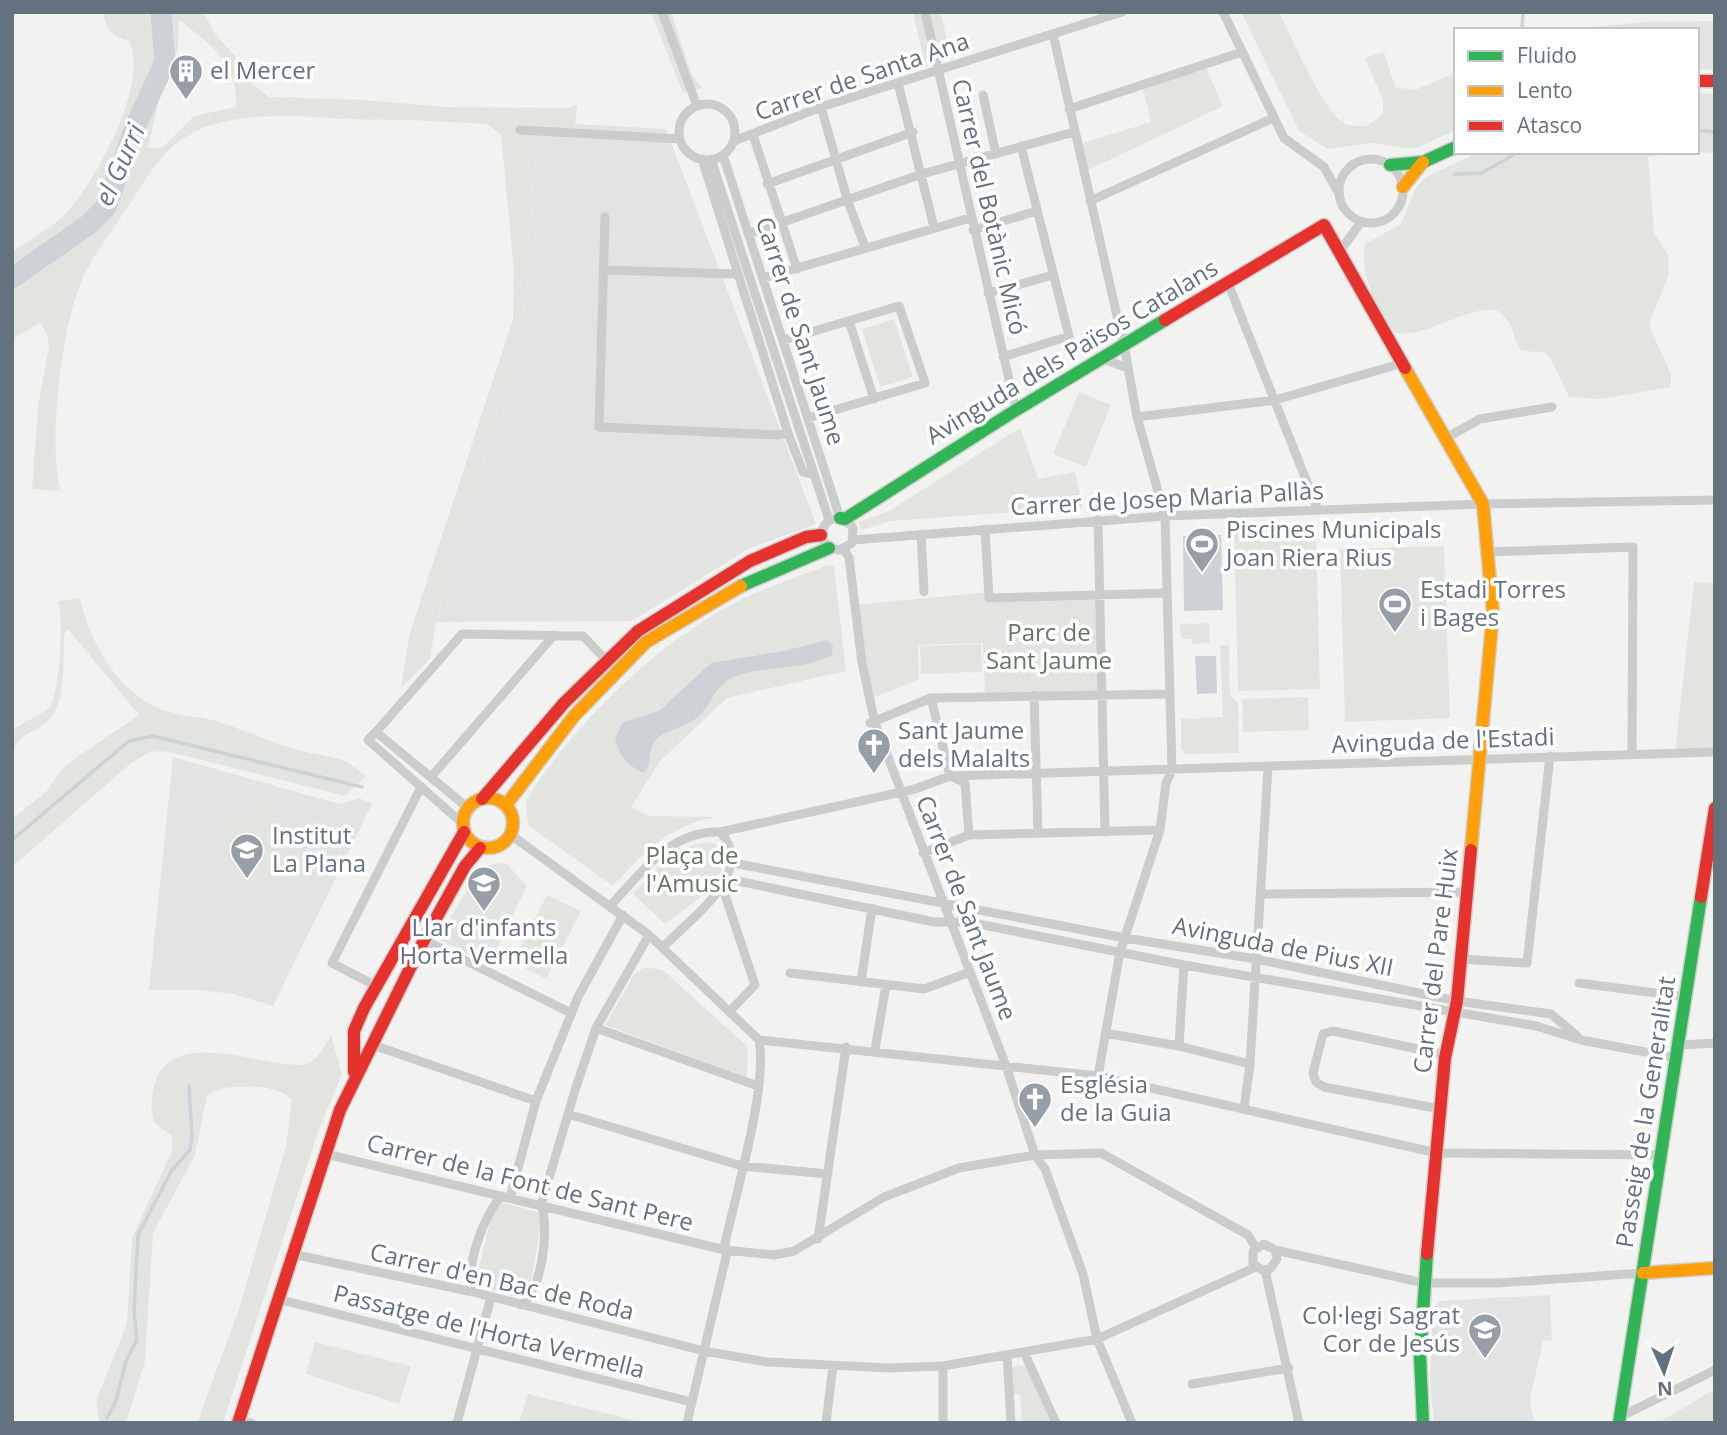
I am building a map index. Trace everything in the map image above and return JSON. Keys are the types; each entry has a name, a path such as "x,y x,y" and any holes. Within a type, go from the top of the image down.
{"street":[{"path":"662,12 697,106"},
{"name":"Carrer del Botànic Micó","path":"925,12 1016,410"},
{"name":"Carrer de Santa Ana","path":"734,141 821,107 1122,12"},
{"path":"1223,12 1284,138 1324,167 1347,214 1372,224 1392,216 1399,208 1403,187 1423,162"},
{"path":"1053,34 1124,346 1137,417 1166,516 1172,769 1166,783 1160,830 1120,952 1098,1076"},
{"path":"1069,109 1242,52"},
{"path":"898,83 934,227"},
{"path":"983,95 996,154"},
{"path":"697,106 719,107 733,122 734,141 723,155 706,159 689,154 680,139 682,119 697,106"},
{"path":"821,107 848,201 866,247"},
{"path":"1090,201 1273,118"},
{"path":"520,130 680,139"},
{"path":"767,184 912,132"},
{"path":"748,234 781,225 922,174 1074,132"},
{"path":"753,135 797,270"},
{"path":"1003,357 1069,336 1021,146"},
{"path":"1324,167 1349,167 1366,159 1390,165 1423,162 1454,148"},
{"name":"Carrer de Sant Jaume","path":"723,155 784,340 838,519"},
{"name":"Carrer de Sant Jaume","path":"706,159 736,274 788,433 803,472 814,474"},
{"name":"Carrer de Sant Jaume","path":"706,159 814,474 838,519"},
{"path":"1390,165 1403,187"},
{"path":"1338,192 1341,178 1349,167"},
{"path":"973,230 1037,211"},
{"path":"605,217 599,427 778,435 788,433"},
{"path":"763,278 970,218"},
{"path":"1362,222 1340,251 1483,504"},
{"name":"Avinguda dels Països Catalans","path":"838,519 1324,225 1340,251"},
{"path":"603,270 736,274"},
{"path":"988,293 1053,275"},
{"path":"1228,283 1318,510"},
{"path":"784,340 899,306 925,383 808,418"},
{"path":"849,321 874,398"},
{"path":"1103,359 1128,368"},
{"path":"1137,417 1275,400 1404,363"},
{"path":"1446,438 1480,419 1552,408"},
{"name":"Carrer de Josep Maria Pallàs","path":"853,540 1166,516 1483,504 1715,500"},
{"name":"Carrer del Pare Huix","path":"1423,1423 1418,1381 1424,1283 1446,1055 1455,1007 1493,613 1483,504"},
{"path":"354,1077 354,1031 463,827 468,808 482,799 564,703 638,631 750,561 807,537 821,535 838,519 853,528 853,540 844,549 830,548 757,577 646,642 574,716 506,805"},
{"path":"1098,520 1105,832"},
{"path":"985,529 989,598 1167,593"},
{"path":"921,534 924,592"},
{"path":"821,535 830,548"},
{"path":"1487,552 1633,547 1632,754"},
{"name":"Carrer de Sant Jaume","path":"844,549 849,558 862,663 873,723 1006,1066 1035,1155 1045,1169 1083,1274 1097,1339 1132,1423"},
{"path":"482,799 495,799 506,805 513,819 511,835 498,847 480,848 473,844 463,827 368,740 462,634 583,636 607,661"},
{"path":"432,777 554,635"},
{"path":"873,723 931,698 1170,694"},
{"path":"1034,695 1038,833"},
{"path":"931,698 950,776 965,783 969,835"},
{"path":"376,732 468,808"},
{"name":"Avinguda de l'Estadi","path":"720,832 900,790 915,789 950,776 1715,752"},
{"path":"1460,958 1527,964 1550,756"},
{"path":"1244,1109 1251,1064 1268,767"},
{"path":"376,986 332,963 421,787"},
{"name":"Passeig de la Generalitat","path":"1620,1420 1715,808"},
{"path":"923,853 969,835 1160,830"},
{"path":"611,905 648,865 675,842 702,831 720,832 732,850 733,863 725,882 663,947"},
{"path":"511,835 649,935 759,1040 762,1057 758,1086 687,1423"},
{"path":"242,1422 277,1299 354,1077 424,940 465,866 480,848"},
{"name":"Avinguda de Pius XII","path":"733,863 1125,938 1256,958 1536,1026 1581,1040"},
{"path":"725,882 755,985 730,1011"},
{"name":"Avinguda de Pius XII","path":"725,882 934,922 949,920 1254,978 1455,1007 1551,1014 1581,1040"},
{"path":"1261,894 1466,892"},
{"path":"861,982 872,908"},
{"path":"474,1292 470,1278 487,1213 506,1197 536,1101 571,1013 623,915"},
{"path":"521,1305 535,1290 546,1221 541,1205 596,1028 649,935"},
{"path":"424,940 571,1013"},
{"path":"1180,1046 1184,965"},
{"path":"790,973 924,989 970,972"},
{"path":"1579,983 1686,997"},
{"path":"875,1050 886,985"},
{"path":"596,1028 758,1086"},
{"path":"1440,1109 1324,1087 1316,1082 1313,1073 1323,1034 1333,1031 1446,1055"},
{"path":"1105,1033 1180,1046 1251,1064"},
{"path":"759,1040 875,1050 1098,1076 1437,1153 1661,1155"},
{"path":"1581,1040 1678,1051 1715,1043"},
{"path":"370,1044 536,1101"},
{"path":"818,1239 846,1047"},
{"path":"568,1114 742,1166 828,1174"},
{"name":"Carrer de la Font de Sant Pere","path":"326,1154 725,1250 774,1255 794,1251 818,1239 884,1197 959,1168 1035,1155 1101,1153 1248,1235 1256,1248"},
{"path":"1299,1423 1289,1368 1261,1268 1252,1255 1256,1248 1264,1244 1275,1250 1424,1283 1497,1283 1715,1268"},
{"path":"1261,1268 1276,1263 1275,1250"},
{"name":"Carrer d'en Bac de Roda","path":"292,1254 474,1292 704,1351 767,1362 833,1367 943,1366 1097,1339 1261,1268"},
{"path":"457,1423 491,1297"},
{"name":"Passatge de l'Horta Vermella","path":"277,1299 692,1402"},
{"path":"1024,1352 1056,1423"},
{"path":"1007,1355 1011,1423"},
{"path":"943,1366 943,1423"},
{"path":"825,1423 833,1367"},
{"path":"1192,1384 1289,1368"},
{"path":"1620,1420 1715,1370"}],"shaded area":[{"path":"575,124 666,129 816,524 748,549 632,621 436,622 524,320 537,126"},
{"name":"Piscines Municipals Joan Riera Rius","path":"1221,535 1223,610 1184,611 1183,536"},
{"path":"827,640 833,645 832,655 820,660 758,670 727,680 700,715 657,739 643,773 632,767 621,755 615,738 623,722 659,711 711,663 784,651"},
{"path":"1195,656 1216,656 1217,693 1197,694"},
{"name":"Institut La Plana","path":"173,757 339,804 359,798 372,804 273,1006 233,994 201,990 149,990"},
{"name":"Llar d'infants Horta Vermella","path":"506,863 527,886 489,965 438,939 479,870 493,864"},
{"name":"Col·legi Sagrat Cor de Jesús","path":"1550,1295 1552,1341 1543,1340 1530,1400 1534,1423 1434,1423 1430,1379 1433,1308 1440,1301"}],"green space":[{"path":"103,12 203,12 216,35 239,60 251,83 269,97 364,100 445,107 566,108 577,105 575,124 537,126 524,320 436,622 430,659 401,688 409,636 513,319 514,271 501,135 487,124 278,116 221,122 179,141 153,168 98,251 81,282 68,327 56,416 57,470 61,491 32,489 38,406 49,347 47,333 40,323 12,339 12,252 69,210 93,176 117,130 132,81 133,59 129,41 118,38 111,32","holes":["179,20 221,56 233,78 236,107 194,116 162,148 148,148 161,91 178,49"]},
{"path":"651,12 671,12 691,73 702,88 683,93"},
{"path":"913,12 940,12 948,43 956,57 922,68 922,52"},
{"path":"1241,12 1279,12 1318,90 1337,117 1348,125 1367,126 1383,114 1383,100 1365,58 1384,52 1395,87 1415,90 1454,74 1454,131 1414,149 1372,143 1328,149 1299,131"},
{"path":"1715,21 1715,70 1699,69 1699,28 1585,28 1643,22"},
{"path":"1205,66 1223,106 1084,172 1077,145 1151,122 1142,86"},
{"path":"1699,93 1715,94 1715,153 1699,152"},
{"path":"1475,154 1666,154 1648,157 1654,233 1668,255 1669,275 1650,321 1650,328 1671,374 1671,387 1600,399 1569,397 1550,357 1544,352 1522,351 1508,321 1496,310 1471,313 1417,332 1395,332 1381,313 1371,291 1364,267 1365,244 1401,224 1416,187 1426,177"},
{"path":"894,319 913,377 880,387 862,329"},
{"path":"1079,392 1111,405 1086,467 1053,454"},
{"path":"1020,428 1038,479 1075,472 1083,507 891,521 861,530 858,522 889,511"},
{"path":"1316,528 1320,689 1238,691 1234,530"},
{"name":"Estadi Torres i Bages","path":"1444,546 1450,718 1345,722 1340,549"},
{"path":"828,565 834,566 846,671 727,698 660,761 631,807 648,816 716,817 684,827 658,842 613,886 528,825 526,800 545,772 591,717 643,666 700,623 729,606"},
{"path":"1694,582 1715,584 1715,752 1675,752"},
{"name":"Parc de Sant Jaume","path":"989,592 989,597 1099,595 1102,696 985,696 983,643 918,645 919,679 870,699 855,605"},
{"path":"80,598 91,633 110,667 136,695 152,705 175,714 216,721 297,750 342,760 366,776 345,796 166,751 150,752 130,764 12,867 12,819 47,791 63,767 139,715 68,629 64,634 64,667 55,712 44,724 20,739 12,751 13,731 45,711 53,700 60,656 61,622 58,601"},
{"path":"1209,623 1210,643 1192,644 1192,639 1181,639 1180,624"},
{"path":"981,644 982,672 921,674 920,646"},
{"path":"1220,645 1229,645 1230,696 1238,702 1239,753 1186,754 1181,749 1181,719 1223,717"},
{"path":"1308,697 1309,730 1243,732 1242,699"},
{"path":"281,805 286,880 231,884 226,808"},
{"name":"Plaça de l'Amusic","path":"711,842 724,850 720,874 705,893 665,924 633,894 658,867 676,853 687,847"},
{"path":"547,895 581,911 546,979 513,962"},
{"path":"647,967 664,971 748,1047 747,1077 605,1025 635,973"},
{"path":"331,1035 342,1074 318,1132 223,1423 197,1423 239,1309 286,1146 292,1100 275,1090 250,1086 225,1088 207,1096 195,1155 153,1233 145,1361 128,1416 125,1423 100,1423 96,1401 127,1323 132,1238 172,1151 172,1136 154,1122 152,1101 156,1080 166,1064 182,1056 201,1052 285,1064 306,1064 319,1054"},
{"path":"503,1203 537,1212 542,1219 530,1287 526,1295 519,1298 475,1285 492,1213 495,1207"},
{"path":"315,1342 411,1366 399,1404 306,1374"},
{"path":"1029,1365 1050,1423 1022,1423 1020,1394 1011,1395 1010,1367"},
{"path":"1715,1389 1715,1423 1658,1423"},
{"path":"528,1394 633,1420 632,1423 519,1423"}],"waterway":[{"name":"el Gurri","path":"12,278 88,225 106,207 136,125 165,62 161,12"},
{"path":"1522,28 1523,12"},
{"path":"1699,130 1715,132"},
{"path":"1454,174 1482,173 1515,154"},
{"path":"12,840 129,741 153,736 362,787"},
{"path":"107,1418 116,1401 126,1361 137,1340 134,1310 138,1235 172,1170 190,1150 192,1135 189,1086"}],"traffic: fast":[{"path":"1390,165 1423,162 1454,148"},
{"path":"840,518 845,519 1016,410 1165,320"},
{"path":"741,586 829,548"},
{"path":"1619,1423 1701,897"},
{"path":"1423,1423 1420,1356 1427,1254"}],"traffic: slow":[{"path":"1403,187 1423,162"},
{"path":"1405,368 1483,504 1493,613 1471,850"},
{"path":"506,805 574,716 646,642 741,586"},
{"path":"488,798 506,805 513,823 506,841 488,848 470,841 463,823 470,805 488,798"},
{"path":"1643,1273 1715,1268"}],"traffic: jam":[{"path":"1699,81 1715,81"},
{"path":"1165,320 1324,225 1405,368"},
{"path":"482,799 564,703 638,631 750,561 806,537 821,535"},
{"path":"1701,897 1715,808"},
{"path":"354,1072 354,1031 364,1008 464,832"},
{"path":"238,1423 340,1110 424,940 465,866 480,848"},
{"path":"1427,1254 1445,1058 1457,1001 1471,850"}],"place":[{"name":"el Mercer","path":"186,101"},
{"name":"Piscines Municipals Joan Riera Rius","path":"1202,574"},
{"name":"Estadi Torres i Bages","path":"1395,634"},
{"name":"Sant Jaume dels Malalts","path":"874,775"},
{"name":"Institut La Plana","path":"247,880"},
{"name":"Llar d'infants Horta Vermella","path":"484,913"},
{"name":"Església de la Guia","path":"1035,1129"},
{"name":"Col·legi Sagrat Cor de Jesús","path":"1485,1360"}]}
